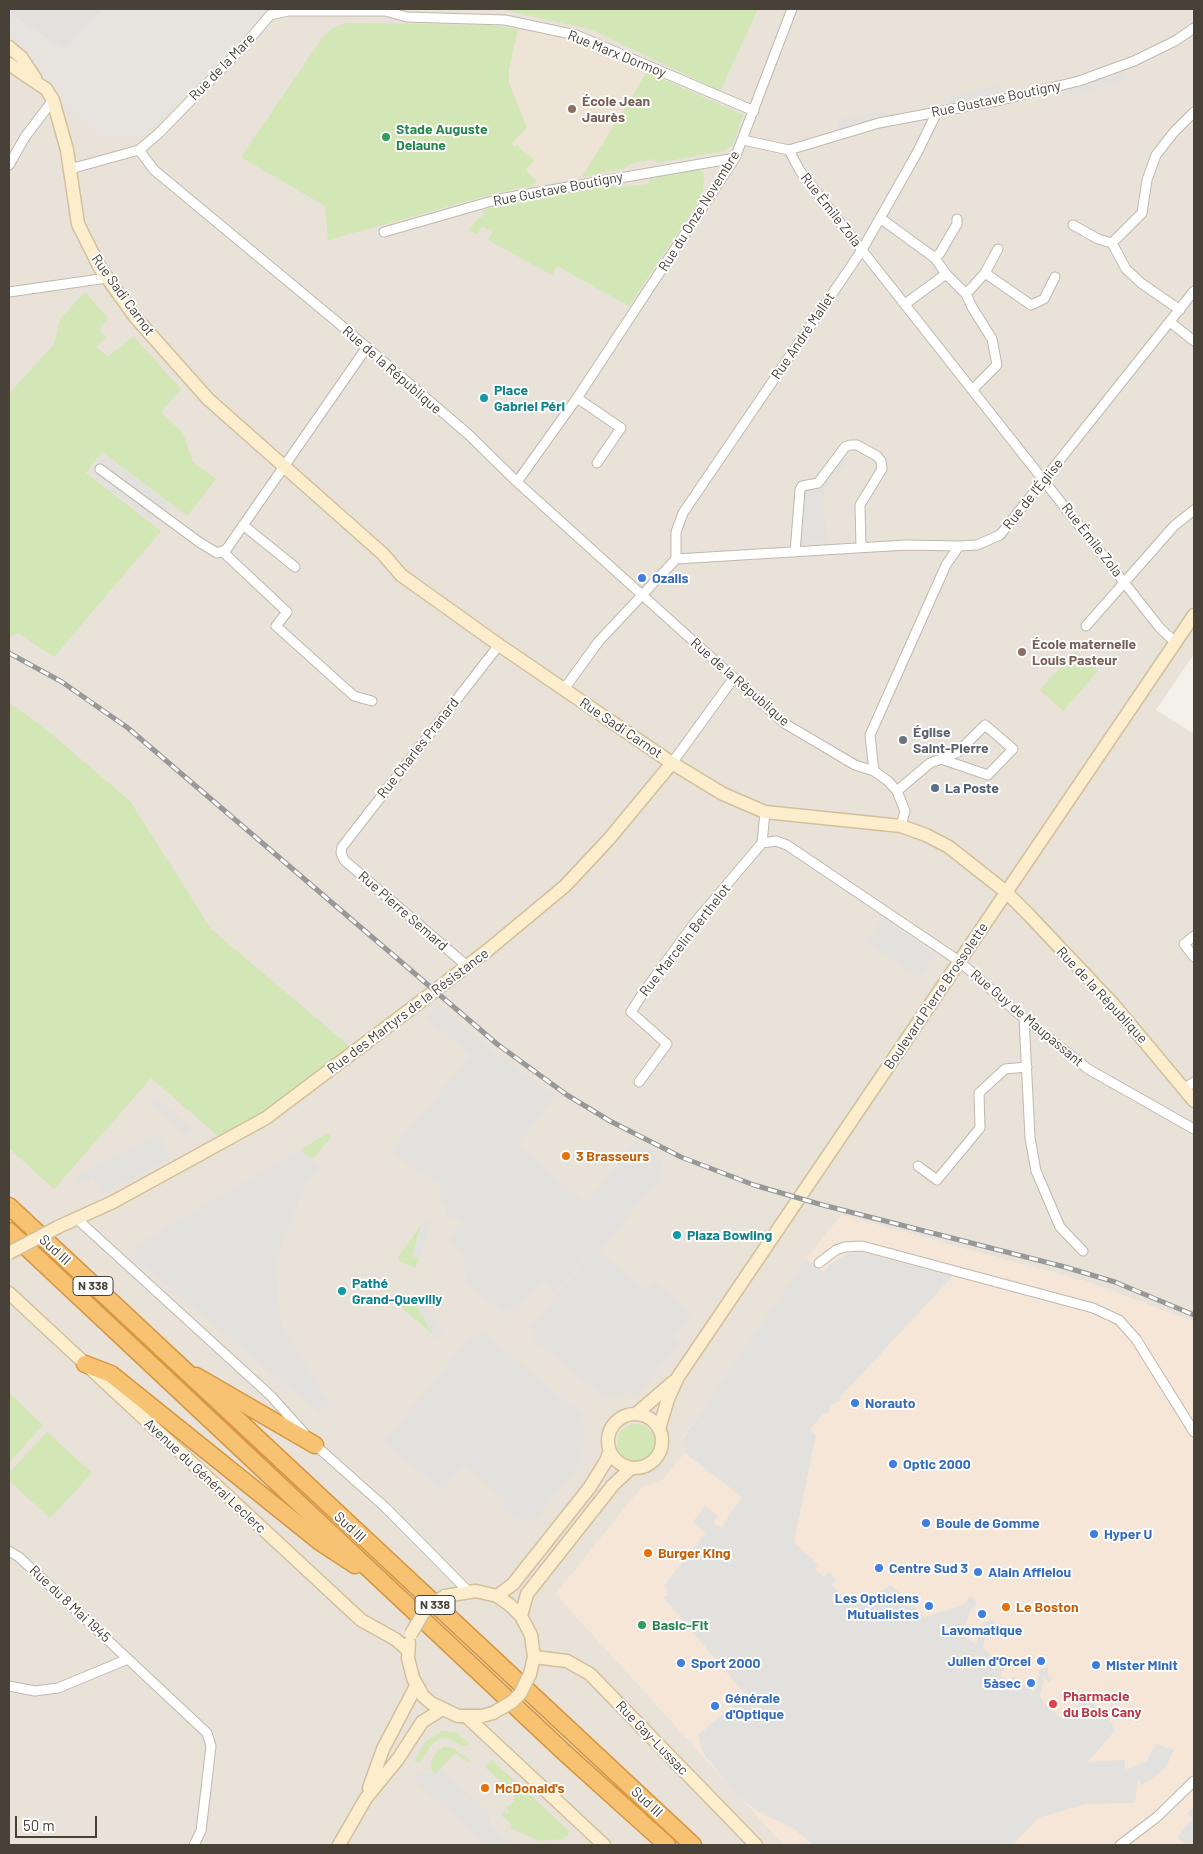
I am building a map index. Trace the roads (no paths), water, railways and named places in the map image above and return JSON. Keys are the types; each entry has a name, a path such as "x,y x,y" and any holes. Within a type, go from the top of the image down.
{"highway":[{"name":"Sud III","path":"9,1206 693,1845"},
{"name":"Sud III","path":"9,1231 392,1588 559,1747 667,1845"},
{"path":"85,1364 111,1374 320,1542 392,1588"},
{"path":"177,1365 233,1395 315,1445"}],"street":[{"name":"Rue du Onze Novembre","path":"517,482 577,398 735,158 792,9"},
{"name":"Rue Marx Dormoy","path":"387,10 406,17 505,20 576,35 754,111"},
{"name":"Rue de la Mare","path":"70,168 139,150 177,114 270,15 288,11 387,10"},
{"name":"Rue Gustave Boutigny","path":"789,150 879,123 1001,100 1079,81 1134,61 1175,41 1194,28"},
{"name":"Rue Sadi Carnot","path":"9,47 21,57 38,83"},
{"name":"Rue Sadi Carnot","path":"9,64 46,89 53,100 70,168 78,224 108,278 136,318 208,399 383,554 401,575 415,587 672,763 724,794 765,812 901,826 950,846 1006,892"},
{"path":"9,165 25,137 53,100"},
{"name":"Rue André Mallet","path":"676,559 676,532 684,512 862,250 937,112"},
{"path":"1112,243 1142,213 1146,180 1156,155 1174,132 1194,112"},
{"path":"743,140 789,150"},
{"name":"Rue de la République","path":"139,150 154,170 367,347 468,434 517,482 643,594 733,679 784,723 855,765 874,771"},
{"name":"Rue Émile Zola","path":"789,150 800,171 862,250 1160,628 1176,643"},
{"name":"Rue Gustave Boutigny","path":"384,232 500,199 735,158"},
{"path":"880,218 935,258 946,274 966,294 992,340 997,365 973,389"},
{"path":"935,258 957,224 957,219"},
{"path":"1073,225 1098,239 1112,243 1126,269 1141,283 1180,310"},
{"path":"966,294 986,273 998,249"},
{"path":"986,273 1031,306 1044,299 1055,277"},
{"path":"905,304 946,274"},
{"path":"9,292 108,278"},
{"name":"Rue de l'Église","path":"676,559 861,547 977,545 1000,535 1046,481 1194,291"},
{"path":"1170,322 1194,341"},
{"path":"100,469 199,542 217,553 226,550 367,347"},
{"path":"577,398 621,428 597,464"},
{"path":"795,552 800,490 802,486 815,483 845,447 850,444 857,445 878,456 882,469 860,505 861,547"},
{"path":"1086,626 1174,526 1194,510"},
{"path":"243,525 295,567"},
{"path":"901,826 905,811 897,792 888,781 874,771 870,735 946,565 959,546"},
{"path":"222,551 287,612 276,626 354,696 372,701"},
{"path":"564,690 598,641 676,559"},
{"name":"Boulevard Pierre Brossolette","path":"659,1429 668,1399 678,1377 1194,615"},
{"name":"Rue Charles Pranard","path":"341,853 342,847 499,645"},
{"name":"Rue des Martyrs de la Résistance","path":"9,1253 77,1219 266,1118 467,966 565,886 609,839 672,763 733,679"},
{"path":"897,792 930,763 958,752 984,725 1013,749 988,775 941,759"},
{"path":"762,843 765,812"},
{"name":"Rue Guy de Maupassant","path":"762,843 776,841 787,844 960,961 1024,1018 1088,1069 1194,1129"},
{"name":"Rue Marcelin Berthelot","path":"639,1082 667,1044 631,1012 642,993 696,921 762,843"},
{"name":"Rue Pierre Semard","path":"341,853 344,860 467,966"},
{"name":"Rue de la République","path":"1006,892 1189,1085 1194,1101"},
{"path":"1194,936 1184,944 1194,957"},
{"path":"1024,1018 1030,1138 1036,1171 1060,1227 1083,1251"},
{"path":"918,1166 937,1180 980,1128 979,1093 1006,1069 1027,1067"},
{"path":"77,1219 271,1396 315,1445 341,1466 386,1508 468,1591"},
{"path":"819,1263 836,1250 845,1247 862,1246 1085,1305 1118,1320 1136,1340 1194,1432"},
{"name":"Avenue du Général Leclerc","path":"9,1293 361,1620 395,1639 408,1650"},
{"name":"Boulevard Pierre Brossolette","path":"636,1414 678,1377"},
{"path":"497,1596 513,1584 590,1487 610,1451 609,1436 613,1426 626,1416 636,1414 650,1418 659,1429 662,1445 658,1457 644,1467 631,1468 616,1460 610,1451"},
{"path":"521,1616 527,1594 614,1485 631,1468"},
{"name":"Rue du 8 Mai 1945","path":"9,1551 19,1556 207,1733 211,1746 201,1831 194,1845"},
{"path":"468,1591 484,1592 497,1596 521,1616 531,1635 534,1657 530,1674 520,1694 512,1702 493,1713 467,1717 441,1710 423,1696 416,1686 410,1670 408,1650 411,1634 425,1610 446,1596 468,1591"},
{"name":"Rue Gay-Lussac","path":"534,1657 567,1661 590,1674 756,1845"},
{"path":"9,1686 35,1691 58,1688 128,1659"},
{"path":"366,1798 383,1749 416,1686"},
{"path":"339,1845 366,1798 398,1759 422,1722 441,1710"},
{"path":"467,1717 604,1845"},
{"path":"1120,1845 1163,1812 1194,1781"}],"railway":[{"path":"9,653 62,682 128,728 497,1044 567,1095 610,1121 681,1157 754,1185 819,1204 1065,1267 1115,1282 1194,1315"}],"place":[{"name":"École Jean Jaurès","path":"572,109"},
{"name":"Stade Auguste Delaune","path":"386,137"},
{"name":"Place Gabriel Péri","path":"484,398"},
{"name":"Ozalis","path":"642,578"},
{"name":"École maternelle Louis Pasteur","path":"1022,652"},
{"name":"Église Saint-Pierre","path":"903,740"},
{"name":"La Poste","path":"935,788"},
{"name":"3 Brasseurs","path":"566,1156"},
{"name":"Plaza Bowling","path":"677,1235"},
{"name":"Pathé Grand-Quevilly","path":"342,1291"},
{"name":"Norauto","path":"855,1403"},
{"name":"Optic 2000","path":"893,1464"},
{"name":"Boule de Gomme","path":"926,1523"},
{"name":"Hyper U","path":"1094,1534"},
{"name":"Burger King","path":"648,1553"},
{"name":"Centre Sud 3","path":"879,1568"},
{"name":"Alain Afflelou","path":"978,1572"},
{"name":"Les Opticiens Mutualistes","path":"929,1606"},
{"name":"Le Boston","path":"1006,1607"},
{"name":"Lavomatique","path":"982,1614"},
{"name":"Basic-Fit","path":"642,1625"},
{"name":"Julien d'Orcel","path":"1041,1661"},
{"name":"Sport 2000","path":"681,1663"},
{"name":"Mister Minit","path":"1096,1665"},
{"name":"5àsec","path":"1031,1683"},
{"name":"Pharmacie du Bois Cany","path":"1053,1704"},
{"name":"Générale d'Optique","path":"715,1706"},
{"name":"McDonald's","path":"485,1788"}]}
